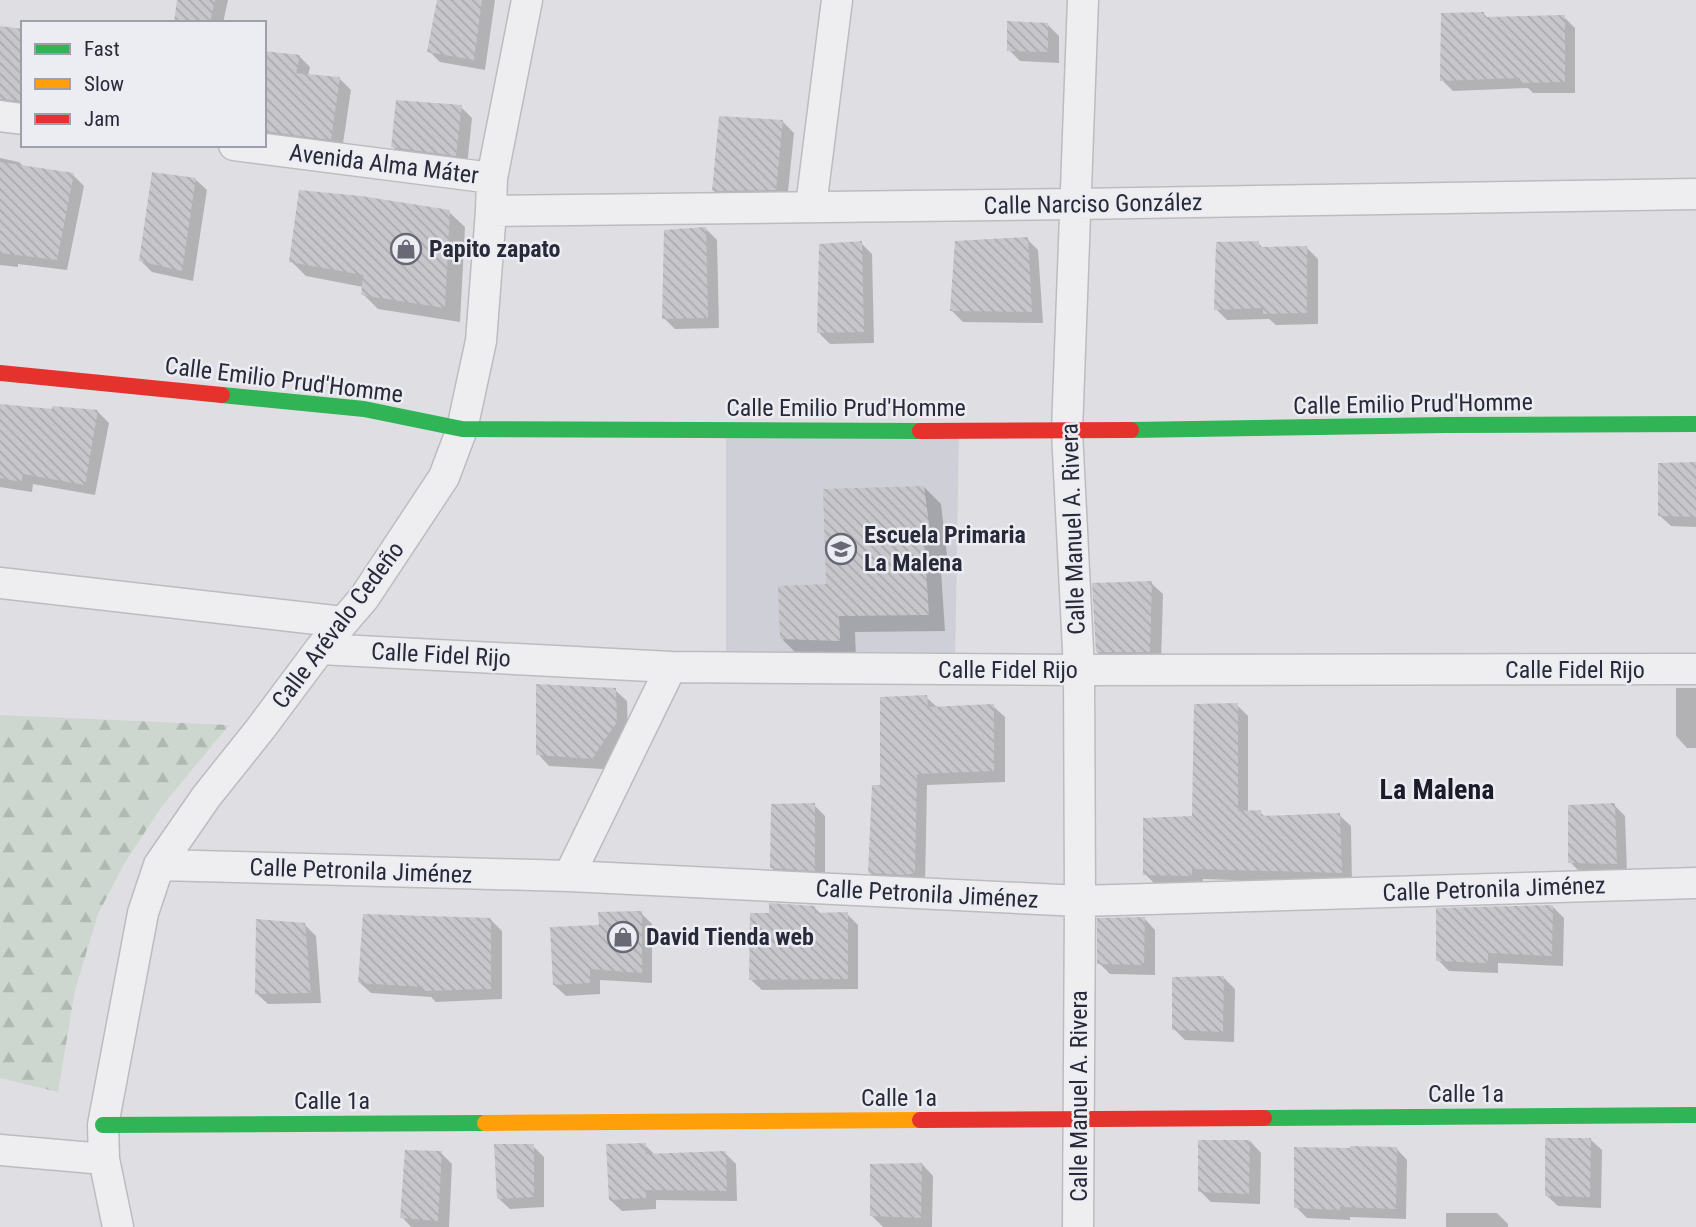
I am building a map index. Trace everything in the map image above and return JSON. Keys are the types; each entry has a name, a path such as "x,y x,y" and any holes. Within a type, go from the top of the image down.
{"street":[{"name":"Calle Arévalo Cedeño","path":"118,1227 104,1159 103,1125 143,913 159,866 206,797 320,649 364,598 444,477 462,429 481,341 492,178 527,0"},
{"path":"811,206 837,0"},
{"name":"Calle Manuel A. Rivera","path":"1078,1227 1079,670 1067,431 1083,0"},
{"path":"0,116 21,119"},
{"name":"Avenida Alma Máter","path":"250,147 492,178"},
{"name":"Calle Narciso González","path":"491,211 1696,194"},
{"name":"Calle Emilio Prud'Homme","path":"0,373 364,409 462,429 1067,431 1696,424"},
{"name":"Calle Fidel Rijo","path":"0,583 343,622"},
{"name":"Calle Fidel Rijo","path":"320,649 671,667 1696,670"},
{"path":"569,876 671,667"},
{"name":"Calle Petronila Jiménez","path":"159,866 569,876 1080,901 1696,883"},
{"name":"Calle 1a","path":"103,1125 1696,1115"},
{"path":"0,1150 104,1159"}],"shaded area":[{"name":"Escuela Primaria La Malena","path":"726,430 959,431 955,669 726,668"}],"green space":[{"path":"0,715 229,725 162,806 124,864 98,914 75,990 58,1092 0,1078"}],"building":[{"path":"177,0 215,0 210,21 174,21"},
{"path":"437,0 482,0 474,60 427,52"},
{"path":"1484,12 1484,17 1565,15 1565,82 1520,83 1520,78 1440,81 1441,13"},
{"path":"1007,21 1048,23 1048,52 1007,51"},
{"path":"0,26 21,29 21,101 0,99"},
{"path":"266,51 300,55 296,73 340,77 331,140 266,131"},
{"path":"396,100 462,105 456,156 391,147"},
{"path":"719,116 783,120 776,190 712,191"},
{"path":"0,162 74,173 57,260 0,253"},
{"path":"152,172 196,178 182,271 139,261"},
{"path":"299,190 361,196 450,210 445,308 361,295 363,275 289,262"},
{"path":"706,227 708,318 662,319 664,230"},
{"path":"1028,237 1032,312 950,311 955,241"},
{"path":"862,241 864,332 817,333 819,244"},
{"path":"1259,241 1259,247 1307,246 1307,313 1263,314 1263,308 1214,310 1216,242"},
{"path":"0,404 98,410 85,485 23,474 21,482 0,478"},
{"path":"1696,462 1696,517 1658,516 1658,463"},
{"path":"924,486 931,539 924,540 929,615 839,616 840,641 780,639 778,586 826,584 823,489"},
{"path":"1152,581 1150,652 1096,652 1092,583"},
{"path":"536,684 616,688 617,722 592,759 536,755"},
{"path":"927,695 928,707 994,704 994,771 917,774 915,873 868,873 872,785 880,785 880,697"},
{"path":"1238,703 1238,811 1261,810 1261,816 1340,813 1342,873 1192,869 1192,876 1143,875 1143,818 1192,816 1194,704"},
{"path":"815,803 815,871 770,868 771,804"},
{"path":"1615,803 1617,864 1568,863 1568,805"},
{"path":"769,903 815,906 815,913 848,912 848,979 749,980 750,913 769,913"},
{"path":"1553,905 1552,956 1488,953 1488,963 1436,961 1436,908"},
{"path":"642,911 642,973 590,969 590,983 553,985 550,927 599,925 598,912"},
{"path":"363,914 491,918 491,989 423,991 423,987 358,983"},
{"path":"1145,917 1144,965 1097,964 1097,918"},
{"path":"256,919 305,923 311,993 255,994"},
{"path":"1224,976 1223,1032 1172,1030 1172,977"},
{"path":"1545,1138 1591,1138 1590,1197 1545,1196"},
{"path":"1198,1140 1250,1140 1249,1194 1198,1192"},
{"path":"646,1143 646,1154 726,1151 727,1191 646,1190 646,1198 609,1200 606,1144"},
{"path":"494,1144 534,1144 534,1197 497,1199"},
{"path":"1294,1147 1397,1147 1396,1209 1294,1208"},
{"path":"405,1150 442,1151 438,1221 400,1218"},
{"path":"922,1163 921,1218 870,1216 870,1164"}],"traffic: fast":[{"path":"222,395 364,409 462,429 920,431"},
{"path":"1131,430 1696,424"},
{"path":"1264,1118 1696,1115"},
{"path":"103,1125 485,1123"}],"traffic: slow":[{"path":"485,1123 920,1120"}],"traffic: jam":[{"path":"0,373 222,395"},
{"path":"920,431 1131,430"},
{"path":"920,1120 1264,1118"}],"place":[{"name":"Papito zapato","path":"406,249"},
{"name":"Escuela Primaria La Malena","path":"841,549"},
{"name":"David Tienda web","path":"623,937"}],"district":[{"name":"La Malena","path":"1437,789"}]}
